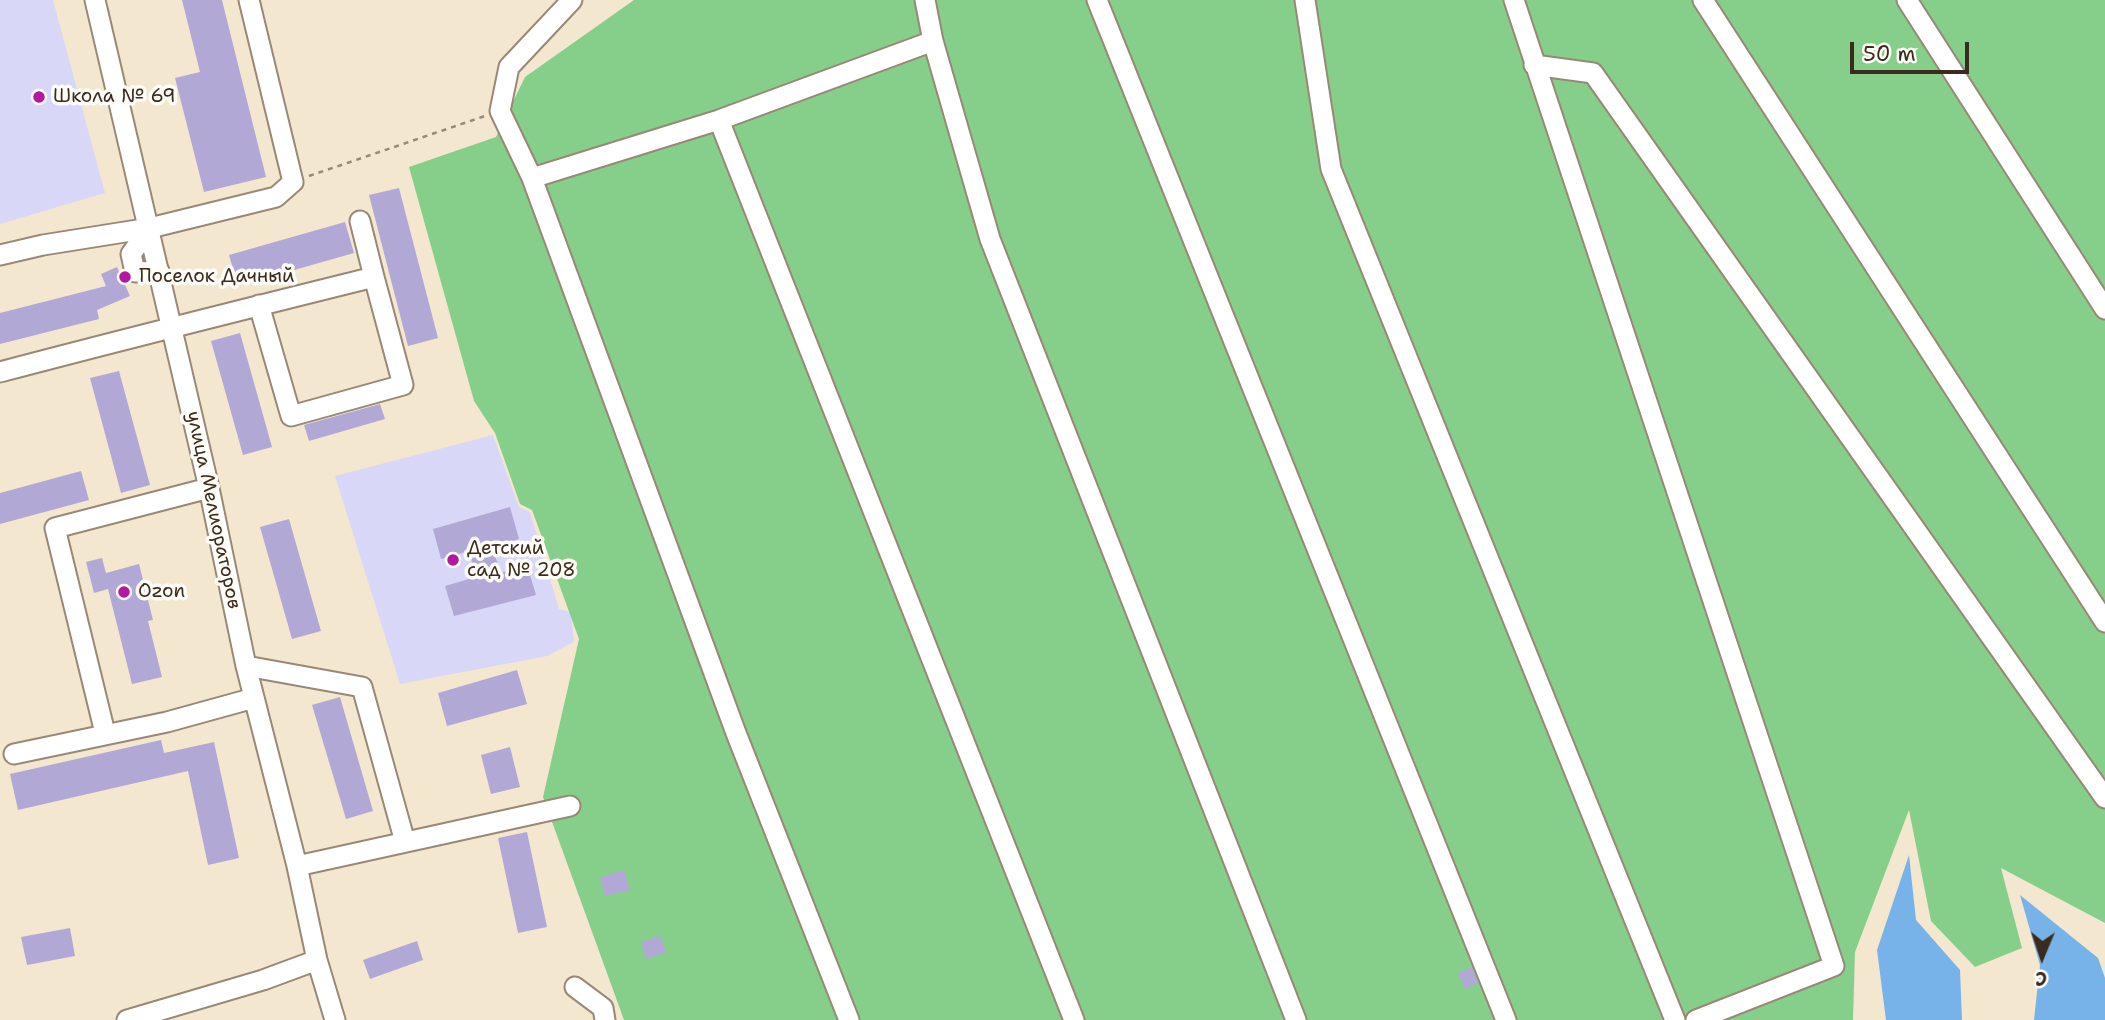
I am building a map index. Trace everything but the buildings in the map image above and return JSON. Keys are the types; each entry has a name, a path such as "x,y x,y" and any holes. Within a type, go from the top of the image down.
{"street":[{"name":"улица Мелиораторов","path":"95,0 209,488 246,666 297,866 317,960 335,1020"},
{"path":"0,255 43,245 150,228 276,197 293,182 249,0"},
{"path":"572,0 509,67 500,111 532,178 736,733 849,1020"},
{"path":"925,0 933,41 990,239 1296,1020"},
{"path":"1097,0 1506,1020"},
{"path":"1305,0 1331,169 1675,1020"},
{"path":"1514,0 1834,966 1696,1020"},
{"path":"1703,0 2105,622"},
{"path":"1908,0 2105,309"},
{"path":"532,178 719,120 933,41"},
{"path":"1534,65 1593,73 2105,798"},
{"path":"719,120 1074,1020"},
{"path":"260,305 292,416 403,385 360,221"},
{"path":"0,372 172,326 374,277"},
{"path":"105,733 55,528 209,488"},
{"path":"246,666 362,687 405,842"},
{"path":"14,754 167,722 254,698"},
{"path":"297,866 570,806"},
{"path":"127,1020 263,980 317,960"},
{"path":"575,987 603,1008 604,1020"}],"path":[{"path":"293,182 500,111"}],"shaded area":[{"name":"Школа № 69","path":"0,0 53,0 105,193 0,224"},
{"name":"Детский сад № 208","path":"493,435 519,507 530,512 559,609 571,612 574,642 547,656 400,684 335,476"}],"green space":[{"path":"634,0 2105,0 2105,923 2001,868 2022,948 1975,967 1931,921 1909,810 1855,952 1853,1020 624,1020 543,797 579,639 532,510 520,504 495,433 474,401 409,167 496,137 525,77"}],"water":[{"path":"1909,855 1916,920 1960,970 1962,1020 1886,1020 1877,950"},
{"path":"2020,895 2098,958 2105,978 2105,1020 2034,1020 2040,965"}],"place":[{"name":"Школа № 69","path":"39,97"},
{"name":"Поселок Дачный","path":"125,277"},
{"name":"Детский сад № 208","path":"453,560"},
{"name":"Ozon","path":"124,592"}]}
